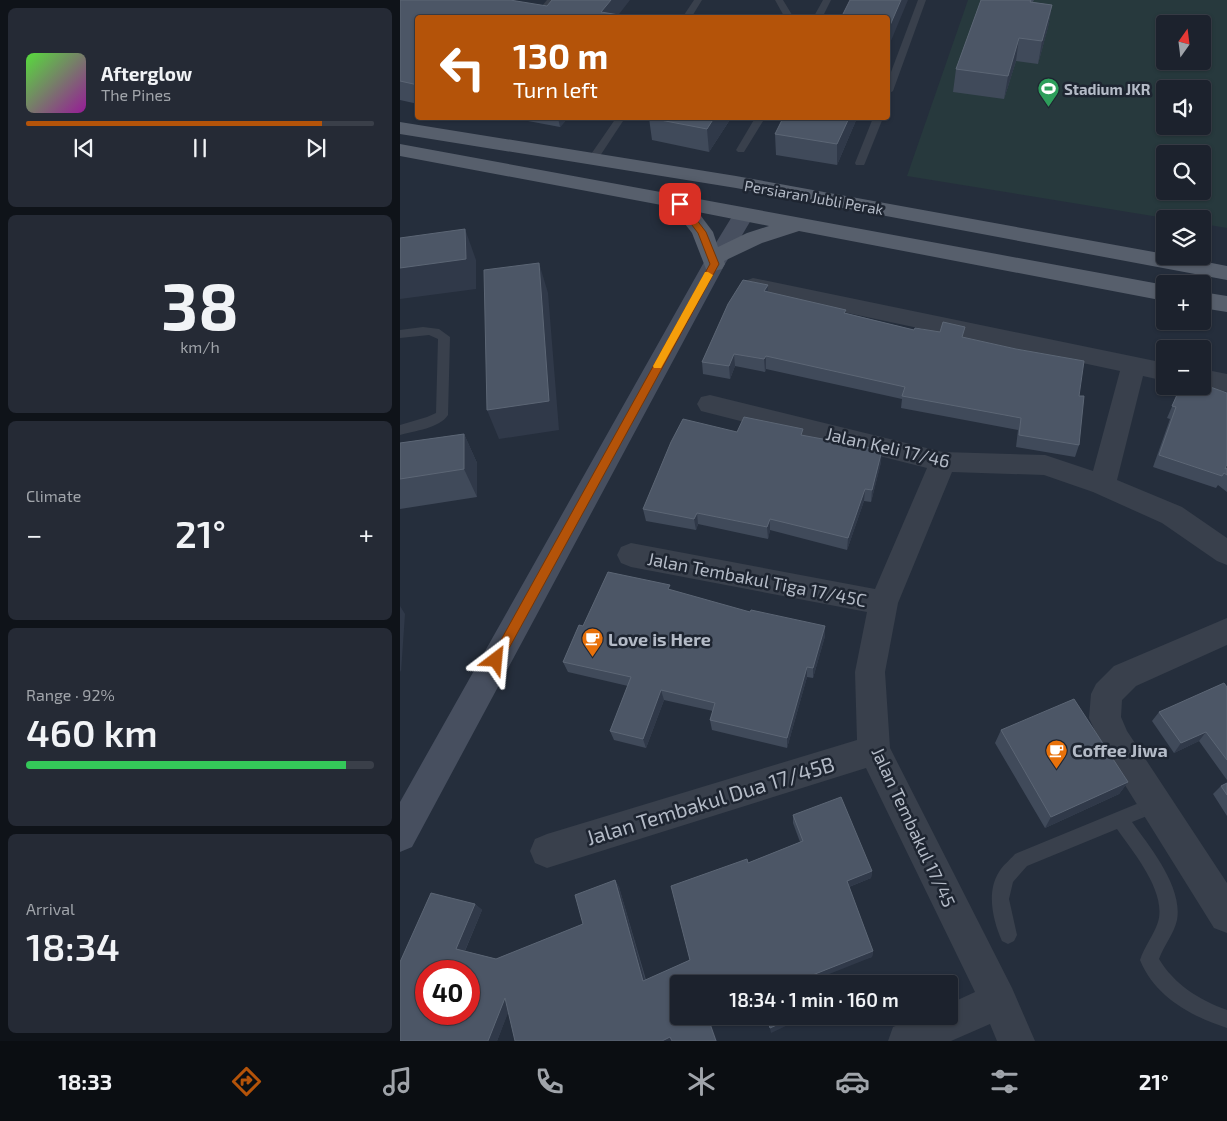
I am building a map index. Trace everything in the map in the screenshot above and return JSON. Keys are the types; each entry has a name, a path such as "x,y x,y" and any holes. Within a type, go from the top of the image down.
{"main road":[{"name":"Persiaran Jubli Perak","path":"400,128 736,182 1227,273"},
{"name":"Persiaran Jubli Perak","path":"400,150 797,226 1156,291"},
{"path":"736,182 748,197 743,215"},
{"path":"680,204 702,232 717,259 738,244 764,234 797,226"},
{"path":"1211,301 1227,304"}],"street":[{"path":"400,835 743,215"},
{"path":"753,286 1156,370"},
{"path":"1102,485 1134,366"},
{"path":"1211,380 1227,383"},
{"name":"Jalan Keli 17/46","path":"710,404 943,462 1045,465 1102,485 1172,515 1227,554"},
{"name":"Jalan Tembakul 17/45","path":"943,462 883,603 870,672 874,750 999,1001 1016,1041"},
{"name":"Jalan Tembakul Tiga 17/45C","path":"631,555 883,603"},
{"path":"1227,631 1125,676 1107,694 1105,718 1116,742 1227,915"},
{"name":"Jalan Tembakul Dua 17/45B","path":"547,851 874,750"},
{"path":"907,1041 999,1001"}],"lane":[{"path":"550,15 536,13 551,0"},
{"path":"688,15 698,0"},
{"path":"779,0 788,15"},
{"path":"819,15 827,0"},
{"path":"890,86 922,0"},
{"path":"592,160 619,120"},
{"path":"741,150 759,120"},
{"path":"860,163 877,120"},
{"path":"400,334 431,331 440,332 444,337 442,415 431,422 400,430"},
{"path":"1008,935 1000,899 1005,878 1021,860 1156,804"},
{"path":"1120,819 1158,878 1169,900 1169,917 1164,933 1152,951 1150,960 1155,971 1183,999 1227,1019"}],"shaded area":[{"name":"Stadium JKR","path":"968,0 1227,0 1227,228 1211,225 1211,210 1156,210 1156,217 907,176"}],"building":[{"path":"400,0 510,0 547,6 552,0 611,0 601,12 619,15 415,15 415,84 400,81"},
{"path":"850,0 901,0 890,25 890,15 842,15"},
{"path":"981,0 1031,0 1030,2 1052,5 1042,41 1019,38 1008,76 956,69"},
{"path":"660,120 713,120 707,129"},
{"path":"782,120 848,120 837,144 775,134"},
{"path":"465,229 466,259 400,268 400,238"},
{"path":"539,263 549,401 487,410 484,270"},
{"path":"743,280 768,285 764,291 846,310 844,313 914,330 915,328 940,332 943,322 965,327 962,337 1084,361 1079,396 1084,396 1079,445 1019,435 1021,418 902,396 905,387 766,356 764,359 734,354 729,366 702,362 728,304"},
{"path":"1211,387 1227,393 1227,464 1225,469 1227,468 1227,475 1224,473 1222,476 1159,455 1176,407 1172,406 1177,395 1211,395"},
{"path":"744,417 803,429 801,435 882,450 872,490 865,489 848,538 770,519 767,527 697,513 694,519 643,509 671,442 683,419 737,432"},
{"path":"464,434 464,469 400,479 400,443"},
{"path":"608,572 670,585 668,589 750,612 751,610 825,626 813,668 807,667 787,738 710,720 715,703 661,690 643,739 610,731 631,677 563,662 579,625 583,626"},
{"path":"1224,683 1227,687 1227,760 1206,732 1181,743 1159,712"},
{"name":"Coffee Jiwa","path":"1074,699 1128,782 1051,817 1001,730"},
{"path":"1227,783 1227,795 1221,786"},
{"path":"841,797 872,871 847,881 873,951 813,975 670,975 670,1025 710,1025 716,1041 672,1041 670,1037 662,1041 515,1041 505,998 488,1041 400,1041 400,962 431,893 475,904 456,949 496,959 583,924 575,895 615,880 643,981 690,960 671,886 747,859 748,863 803,841 793,815"}],"slow traffic":[{"path":"658,366 708,275"}],"place":[{"name":"Stadium JKR","path":"1048,108"},
{"name":"Love is Here","path":"592,658"},
{"name":"Coffee Jiwa","path":"1056,769"}],"route":[{"path":"496,660 714,264 702,232 680,204"}]}
